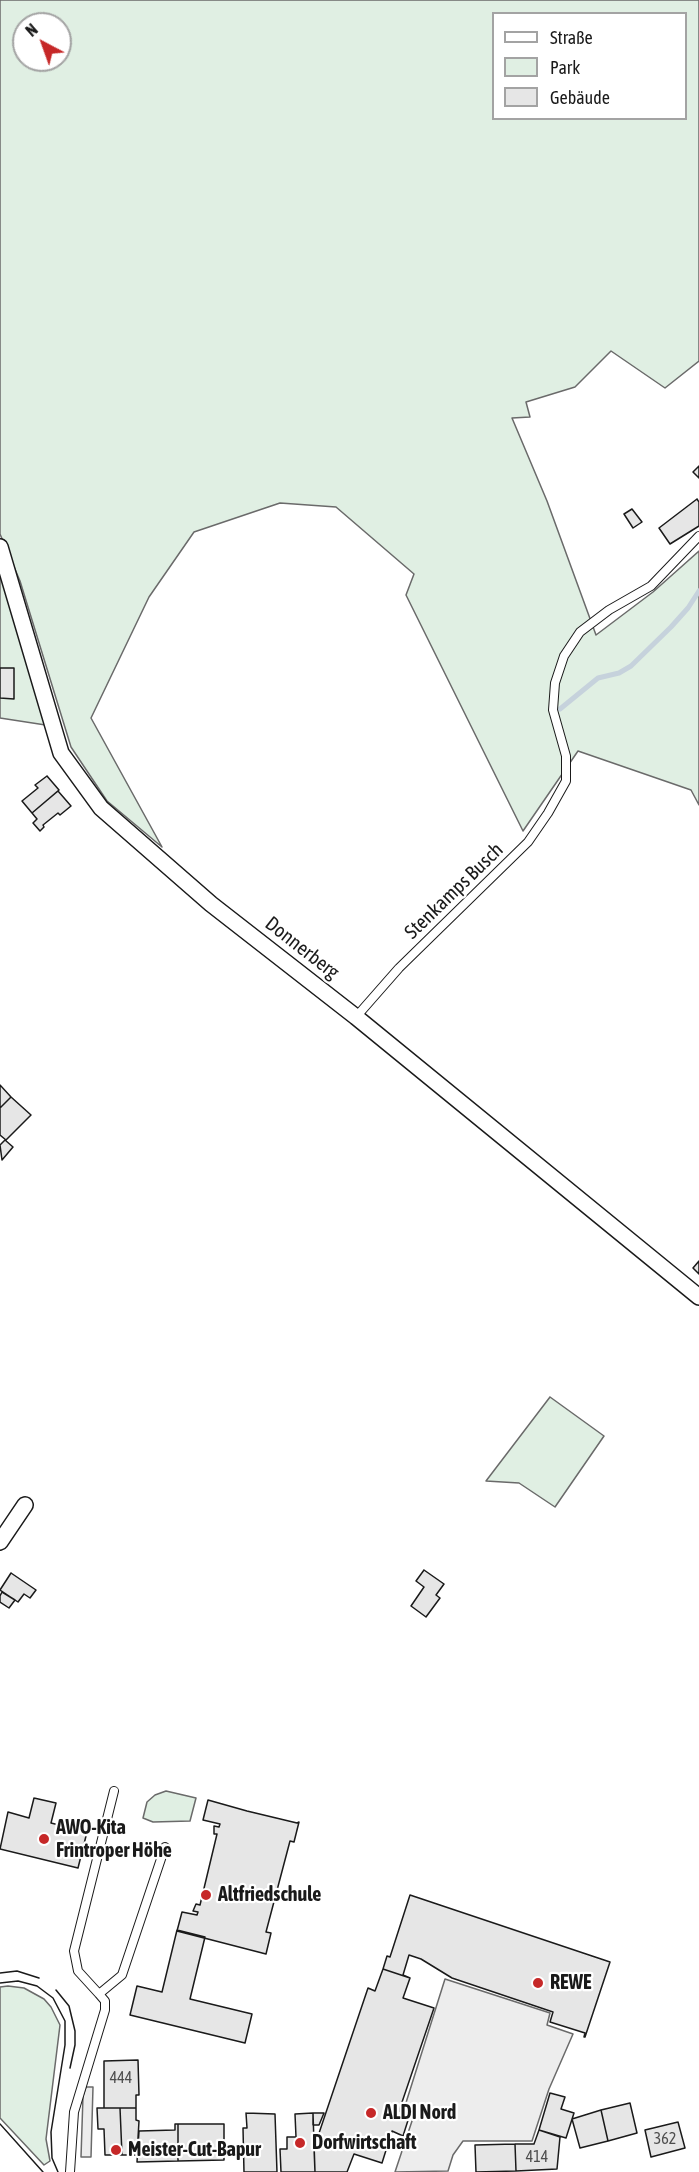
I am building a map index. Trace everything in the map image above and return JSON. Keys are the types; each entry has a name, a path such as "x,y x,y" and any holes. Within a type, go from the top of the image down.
{"street":[{"name":"Donnerberg","path":"0,547 61,753 101,808 211,904 356,1017 699,1297"},
{"path":"0,1542 25,1505"}],"lane":[{"name":"Stenkamps Busch","path":"356,1017 399,968 528,842 548,813 566,781 566,756 553,710 555,682 564,656 580,632 609,610 651,586 699,536"},
{"path":"70,2172 75,2112 105,2010 105,2001 78,1971 74,1952 114,1791"},
{"path":"99,1994 122,1975 165,1847"}],"green space":[{"path":"0,0 699,0 699,361 665,388 611,351 575,387 526,402 530,417 512,418 547,501 596,635 653,592 699,551 699,805 691,790 578,751 523,831 406,595 414,574 336,507 280,503 194,532 149,597 91,718 162,847 107,801 71,747 20,581 0,534"},
{"path":"0,558 52,726 0,718"},
{"path":"550,1397 604,1436 555,1507 519,1483 486,1481"},
{"path":"166,1791 196,1798 190,1821 153,1822 143,1818 147,1802 155,1795"},
{"path":"0,1987 24,1988 44,1999 60,2025 46,2139 50,2161 44,2165 0,2118"}],"shaded area":[{"path":"445,1979 550,2013 547,2025 573,2034 549,2089 532,2141 463,2141 453,2155 448,2171 395,2172 415,2112 404,2109"},
{"path":"86,2087 93,2087 91,2157 81,2157 83,2096"}],"building":[{"path":"699,466 699,478 693,472"},
{"path":"697,499 699,526 670,544 659,528"},
{"path":"632,509 642,522 633,528 624,514"},
{"path":"0,668 14,668 14,699 0,698"},
{"path":"47,776 59,790 32,813 22,801 38,788 35,785"},
{"path":"58,791 71,806 43,825 40,831 33,823 37,819 32,813"},
{"path":"0,1085 11,1097 0,1108"},
{"path":"11,1097 31,1115 6,1140 0,1135 0,1108"},
{"path":"5,1140 13,1147 2,1160 0,1145"},
{"path":"699,1261 699,1274 693,1268"},
{"path":"424,1570 444,1584 436,1595 440,1598 426,1617 411,1606 424,1587 416,1581"},
{"path":"11,1573 36,1590 30,1598 24,1594 18,1602 0,1590"},
{"path":"2,1592 15,1600 9,1608 0,1602"},
{"name":"AWO-Kita Frintroper Höhe","path":"34,1798 56,1803 51,1823 87,1832 78,1868 0,1849 8,1812 29,1818"},
{"path":"208,1800 299,1822 294,1842 290,1841 266,1932 271,1933 266,1954 177,1931 182,1912 197,1915 198,1912 193,1911 196,1904 200,1905 217,1834 214,1834 214,1826 219,1827 220,1824 203,1820"},
{"path":"410,1895 610,1962 585,2037 585,2033 550,2022 553,2012 452,1978 421,1959 409,1955 403,1975 410,1978 383,1969 387,1956 390,1957"},
{"path":"177,1930 205,1937 190,1999 252,2014 245,2043 130,2015 137,1986 162,1992"},
{"path":"383,1969 410,1978 403,1998 434,2008 399,2111 410,2114 403,2136 392,2131 382,2163 354,2154 347,2172 315,2172 314,2148 368,1988 375,1991"},
{"path":"138,2060 139,2095 136,2095 136,2108 104,2108 104,2061"},
{"path":"550,2093 565,2097 561,2109 574,2113 566,2138 539,2130"},
{"path":"630,2103 637,2133 608,2141 601,2110"},
{"path":"97,2108 120,2108 122,2155 105,2155 104,2129 98,2129"},
{"path":"120,2108 136,2108 136,2120 139,2121 137,2155 122,2155"},
{"path":"601,2110 608,2141 580,2148 572,2119"},
{"path":"246,2113 275,2114 277,2172 244,2172 243,2128 247,2128"},
{"name":"Dorfwirtschaft","path":"313,2113 315,2172 281,2172 280,2149 287,2149 287,2137 296,2137 295,2114"},
{"path":"313,2113 324,2113 319,2125 313,2125"},
{"path":"678,2122 685,2148 651,2157 645,2130"},
{"path":"175,2124 178,2124 178,2161 137,2162 139,2131 175,2130"},
{"path":"178,2124 224,2124 224,2160 178,2161"},
{"path":"539,2130 560,2137 557,2169 516,2171 515,2144 534,2144"},
{"path":"515,2144 516,2171 476,2172 475,2145"}],"waterway":[{"path":"560,709 598,678 619,673 631,666 671,627 699,591"}],"tram line":[{"path":"0,1973 17,1971 39,1978"},
{"path":"0,1983 18,1981 37,1986 53,1998 65,2021 65,2045 51,2132 52,2158 58,2172"},
{"path":"56,1990 69,2006 75,2031 75,2045 70,2068"},
{"path":"0,2124 43,2172"}],"place":[{"name":"AWO-Kita Frintroper Höhe","path":"44,1839"},
{"name":"Altfriedschule","path":"206,1895"},
{"name":"REWE","path":"538,1983"},
{"name":"ALDI Nord","path":"371,2113"},
{"name":"Dorfwirtschaft","path":"300,2143"},
{"name":"Meister-Cut-Bapur","path":"116,2150"}]}
